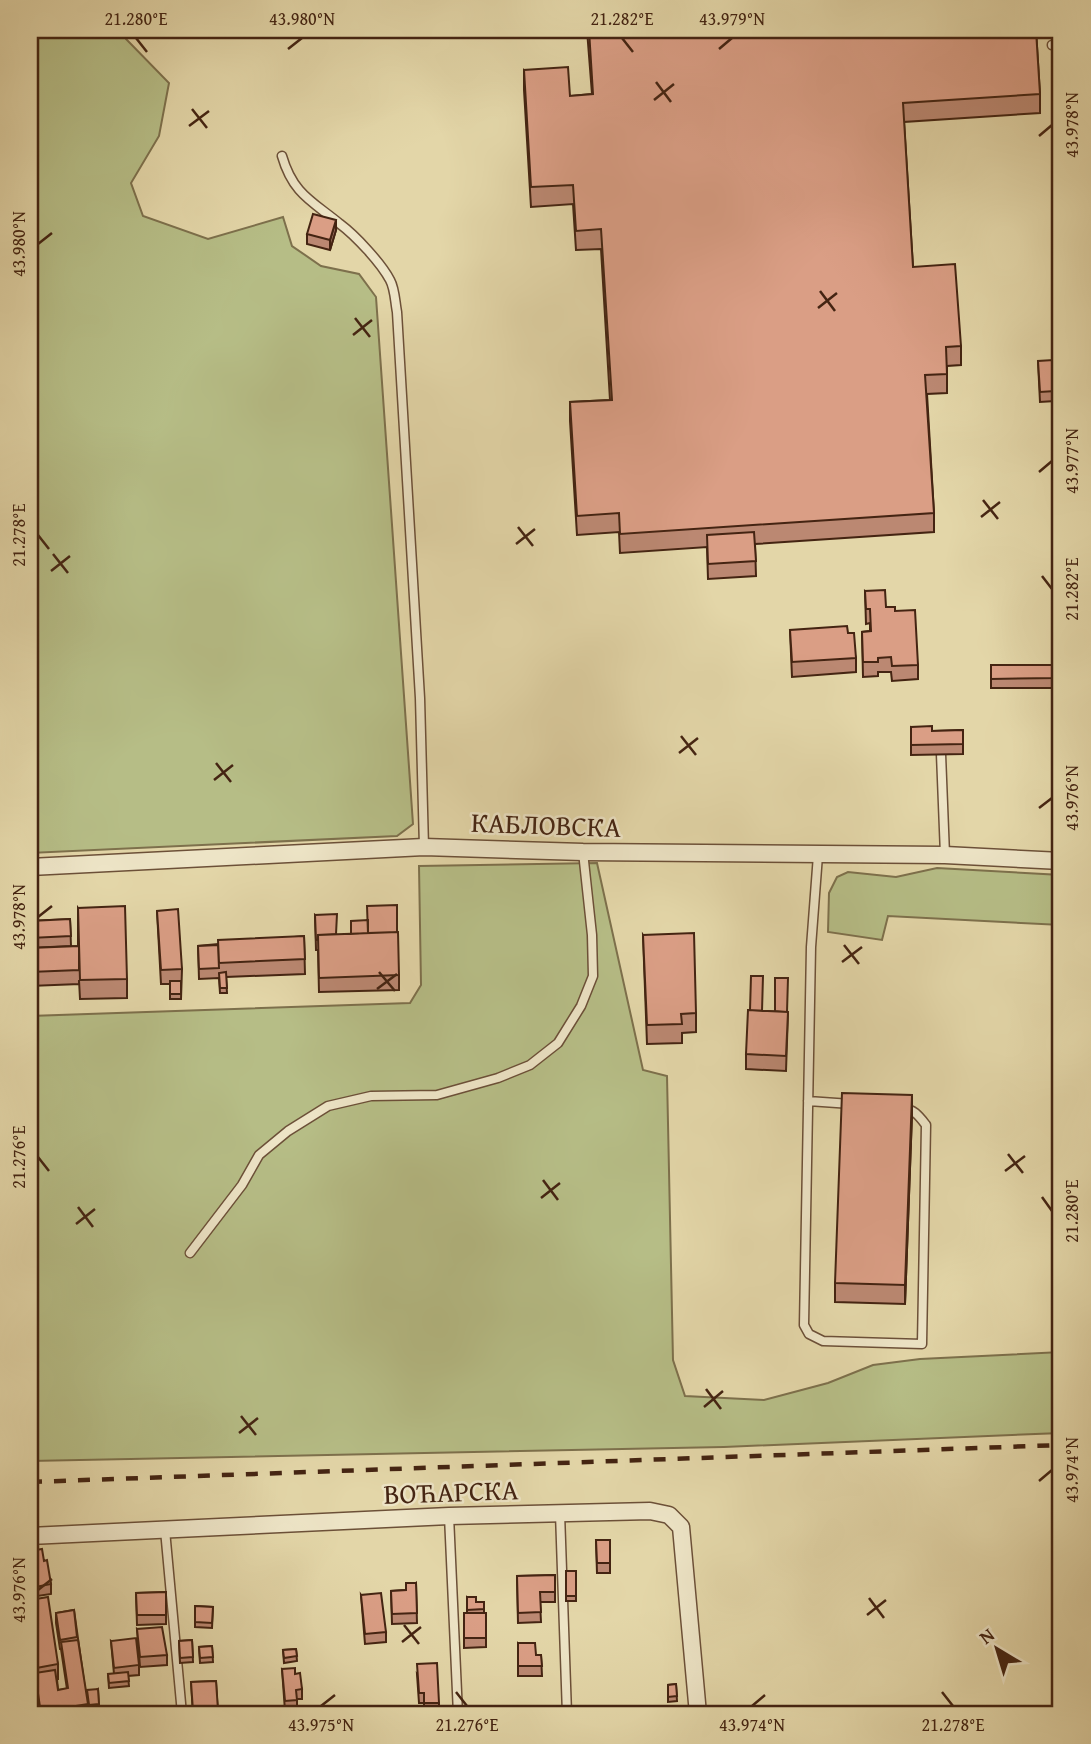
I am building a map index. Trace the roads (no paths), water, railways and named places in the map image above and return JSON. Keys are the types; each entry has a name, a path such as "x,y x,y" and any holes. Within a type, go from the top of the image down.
{"street":[{"name":"КАБЛОВСКА","path":"30,867 424,847 583,852 945,855 1061,861"},
{"name":"ВОЋАРСКА","path":"30,1536 449,1516 650,1511 669,1514 681,1528 698,1714"}],"lane":[{"path":"282,156 287,174 300,192 344,226 378,263 391,282 397,312 419,684 424,847"},
{"path":"941,754 945,855"},
{"path":"190,1253 242,1185 259,1155 288,1131 328,1106 371,1096 437,1095 498,1078 530,1065 558,1043 581,1006 593,976 592,935 583,852"},
{"path":"818,855 811,947 804,1325 809,1334 823,1342 922,1344 926,1125 919,1114 895,1108"},
{"path":"808,1101 858,1105"},
{"path":"560,1513 567,1714"},
{"path":"449,1516 458,1714"},
{"path":"165,1530 182,1714"}],"railway":[{"path":"30,1482 1061,1445"}]}
